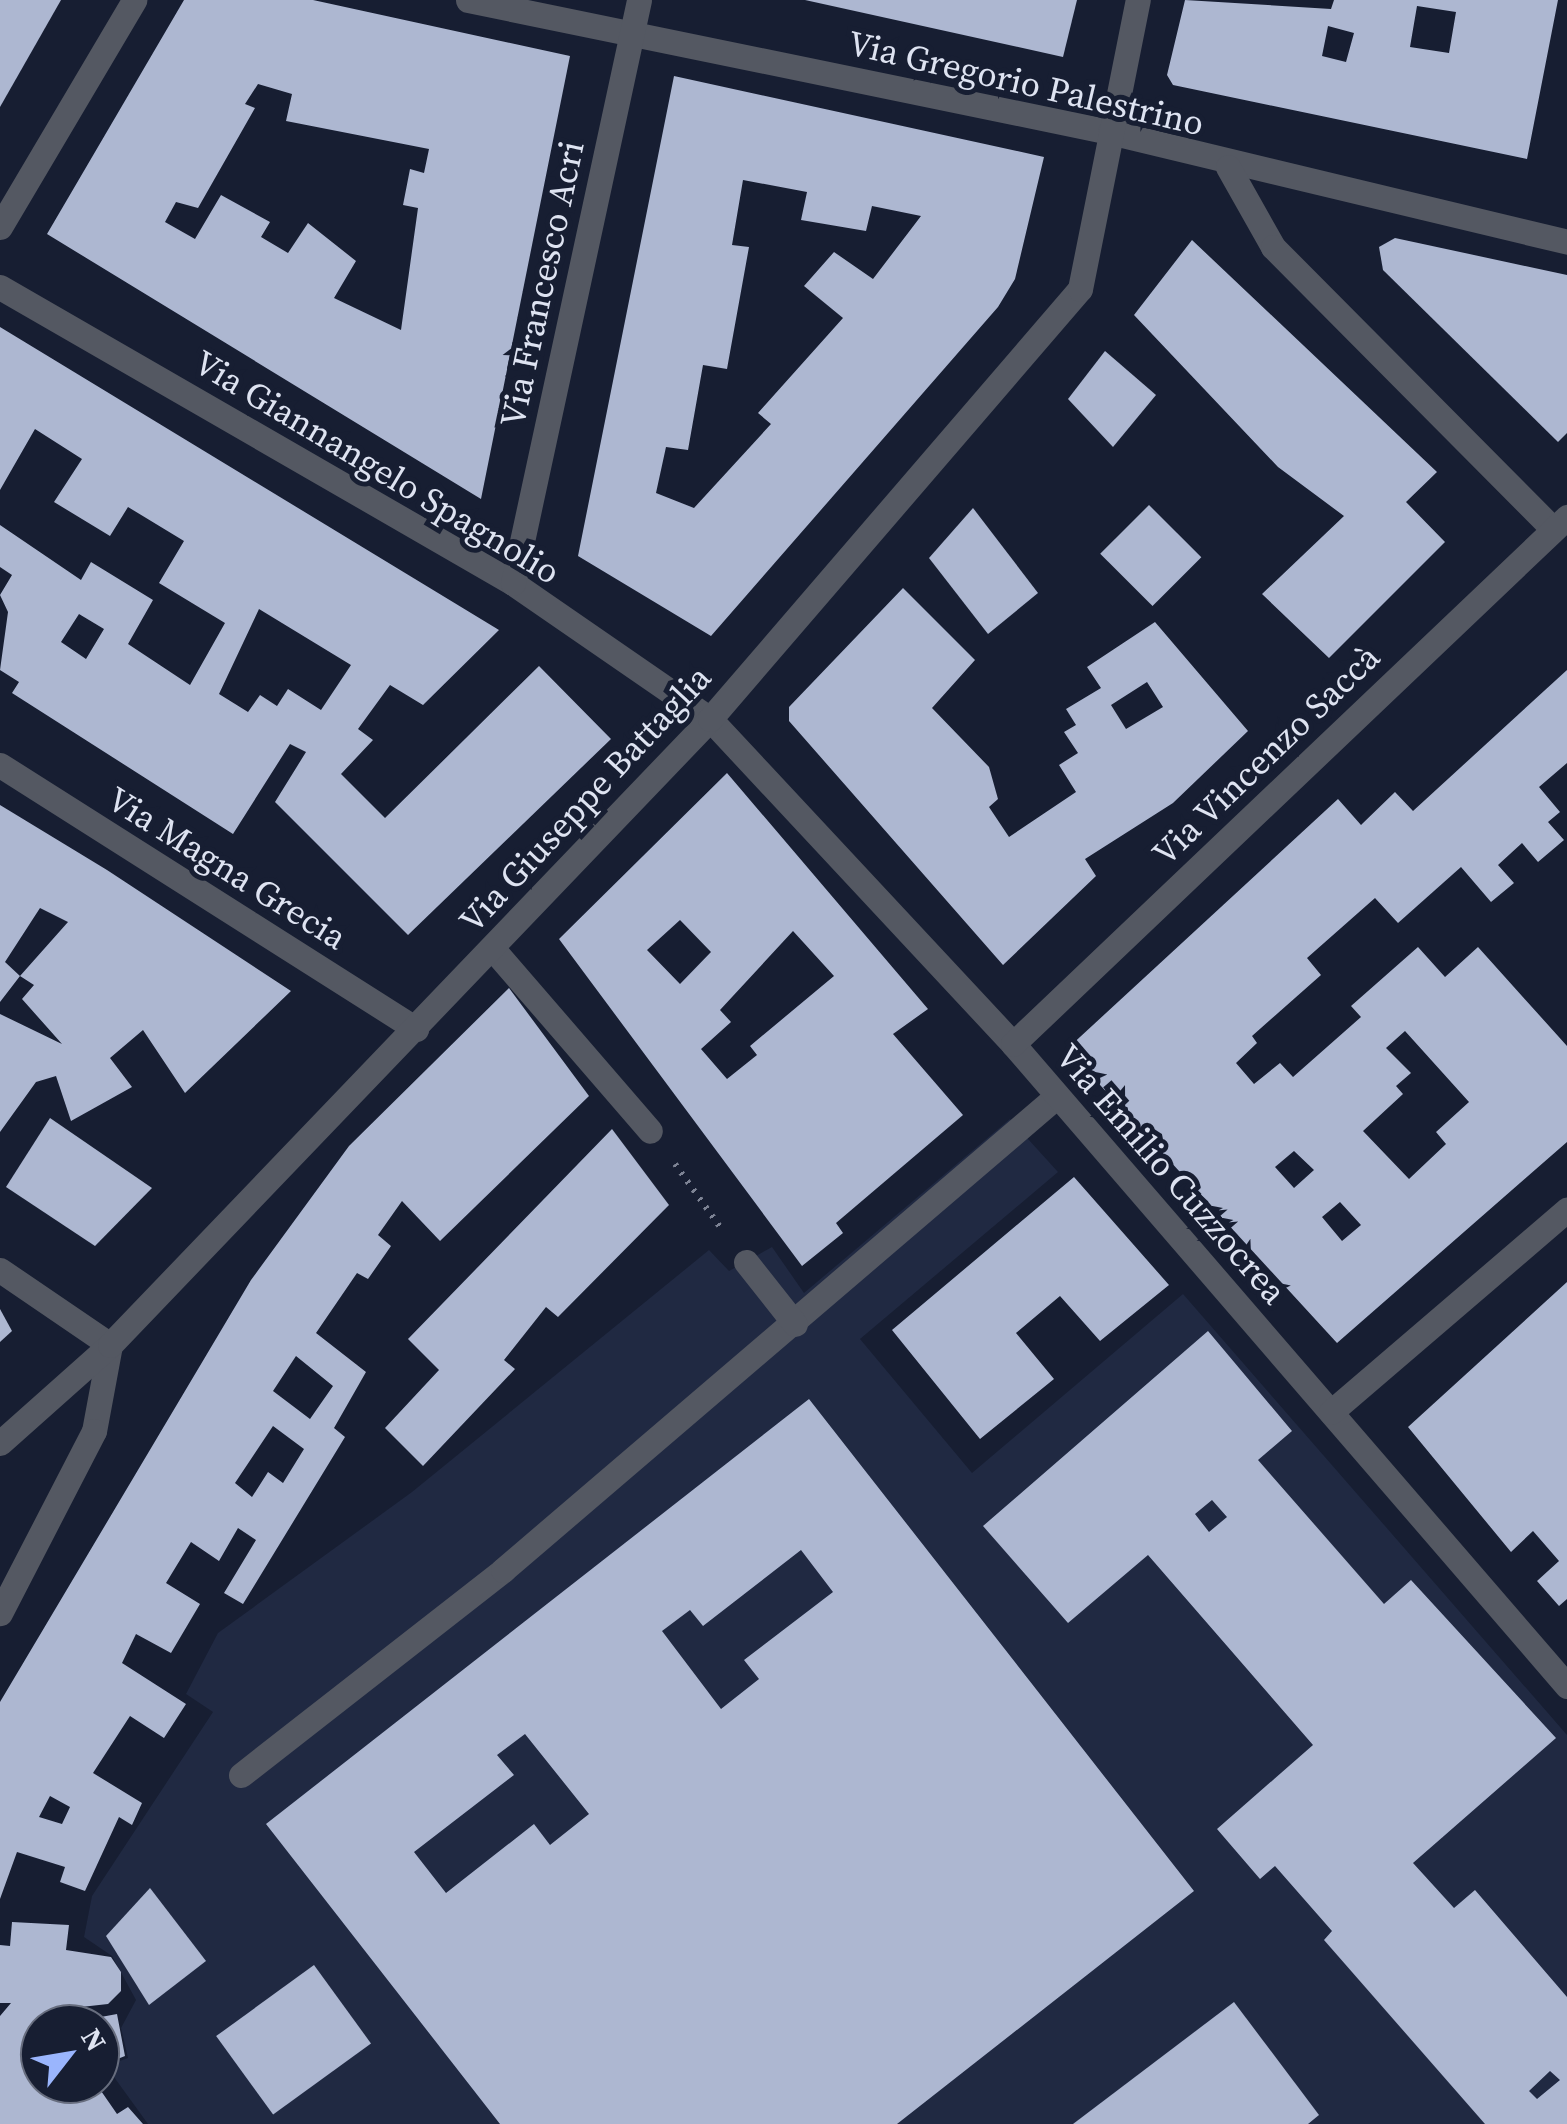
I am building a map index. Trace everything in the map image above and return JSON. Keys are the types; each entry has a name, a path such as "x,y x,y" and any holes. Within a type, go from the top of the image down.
{"street":[{"path":"0,227 134,0"},
{"name":"Via Gregorio Palestrino","path":"468,0 1110,132 1228,167 1566,236"},
{"name":"Via Francesco Acri","path":"513,583 639,0"},
{"name":"Via Giuseppe Battaglia","path":"0,1443 110,1345 710,720 1080,290 1138,0"},
{"path":"1228,167 1273,247 1560,523"},
{"name":"Via Giannangelo Spagnolio","path":"0,287 513,583 710,720"},
{"name":"Via Vincenzo Saccà","path":"1013,1044 1560,523"},
{"name":"Via Emilio Cuzzocrea","path":"710,720 1013,1044 1567,1686"},
{"name":"Via Magna Grecia","path":"0,765 416,1029"},
{"path":"492,948 650,1131"},
{"path":"241,1774 794,1324 1057,1096"},
{"path":"1330,1412 1567,1210"},
{"path":"746,1262 794,1324"},
{"path":"0,1270 110,1345 94,1431 0,1614"}],"path":[{"path":"650,1131 746,1262"}],"shaded area":[{"path":"1010,1119 1058,1172 860,1339 972,1473 1183,1294 1567,1735 1567,2124 148,2124 120,2085 120,2061 128,2058 121,2028 136,2000 112,1956 84,1937 92,1896 213,1712 186,1694 218,1633 412,1492 709,1250 729,1271 772,1247 804,1293"}],"building":[{"path":"0,0 61,0 0,107"},
{"path":"184,0 313,0 570,56 481,499 47,234","holes":["258,84 292,94 286,121 429,149 424,173 410,169 403,205 418,208 401,330 334,298 356,261 308,223 288,253 261,237 270,222 221,195 195,239 165,222 176,202 198,208 255,108 245,104"]},
{"path":"805,0 1077,0 1063,57"},
{"path":"1185,0 1331,9 1334,0 1558,0 1527,159 1173,85 1167,75","holes":["1417,6 1456,12 1449,53 1410,47","1328,26 1354,33 1346,62 1322,56"]},
{"path":"674,76 1044,157 1015,279 998,307 711,636 578,556","holes":["743,180 807,192 801,220 866,231 872,206 921,216 873,279 834,252 804,286 843,318 758,413 771,424 694,508 656,493 666,447 688,450 703,365 727,369 749,247 732,245"]},
{"path":"1395,238 1567,275 1567,433 1558,442 1383,270 1379,247"},
{"path":"1192,240 1437,472 1406,502 1445,542 1329,658 1262,594 1344,516 1278,467 1134,315"},
{"path":"0,327 499,630 423,705 390,685 358,729 373,740 341,774 385,818 539,666 611,739 408,935 275,802 306,752 290,744 233,834 12,693 19,682 0,670 8,612 0,595 12,575 0,567 0,525 81,580 91,562 153,600 128,644 190,685 225,623 159,583 184,541 128,507 110,536 54,502 82,459 35,429 0,490","holes":["259,609 351,665 321,710 288,689 277,706 260,695 248,712 219,694","79,614 104,629 86,659 61,642"]},
{"path":"1105,351 1156,395 1113,447 1068,399"},
{"path":"1149,505 1201,557 1153,606 1100,554"},
{"path":"973,508 1038,593 988,634 929,558"},
{"path":"903,588 975,660 932,708 989,767 998,799 989,807 1009,837 1076,792 1059,765 1078,753 1064,732 1076,725 1066,709 1101,688 1087,667 1155,622 1248,731 1173,803 1085,859 1096,876 1003,965 789,721 789,707","holes":["1147,682 1163,707 1126,729 1111,705"]},
{"path":"1567,670 1567,763 1539,787 1560,812 1548,822 1564,840 1538,862 1522,843 1498,865 1514,883 1491,902 1461,867 1398,923 1375,898 1307,958 1321,975 1252,1036 1257,1043 1236,1063 1254,1084 1280,1063 1293,1077 1361,1017 1351,1006 1418,947 1445,977 1478,947 1567,1046 1567,1142 1337,1343 1067,1049 1338,799 1361,825 1395,792 1413,811","holes":["1405,1031 1469,1102 1436,1132 1446,1144 1409,1179 1363,1131 1403,1094 1396,1086 1411,1073 1386,1048","1294,1151 1314,1170 1294,1188 1275,1167","1340,1202 1361,1225 1342,1241 1322,1217"]},
{"path":"727,773 928,1009 893,1034 963,1115 836,1223 843,1233 802,1266 559,939","holes":["680,920 711,952 680,984 647,950","793,931 834,976 750,1046 757,1055 727,1079 701,1049 731,1022 720,1010"]},
{"path":"0,805 291,991 185,1093 143,1030 110,1058 132,1087 71,1121 56,1076 36,1082 0,1132 0,1014 62,1044 22,999 34,985 20,976 0,1002","holes":["40,908 68,922 20,976 5,962"]},
{"path":"509,988 589,1096 440,1241 402,1201 378,1235 391,1246 368,1279 357,1273 316,1333 366,1372 334,1428 345,1437 243,1604 224,1593 256,1540 238,1528 219,1561 191,1542 166,1583 200,1604 171,1653 136,1634 122,1663 186,1704 164,1738 130,1716 93,1773 142,1803 132,1825 119,1817 85,1891 60,1882 65,1867 17,1852 0,1899 0,1702 251,1280 349,1146","holes":["296,1356 333,1386 310,1419 273,1391","273,1426 304,1449 283,1483 268,1472 252,1497 235,1483","50,1796 70,1807 62,1824 39,1817"]},
{"path":"50,1118 152,1188 95,1246 6,1187"},
{"path":"612,1129 669,1205 558,1317 546,1307 504,1360 515,1369 423,1466 385,1428 439,1370 408,1339"},
{"path":"1074,1177 1169,1285 1100,1341 1060,1296 1016,1333 1054,1379 980,1439 892,1330"},
{"path":"1567,1282 1567,1599 1559,1606 1537,1581 1559,1561 1533,1531 1511,1552 1408,1427"},
{"path":"0,1309 12,1331 0,1342"},
{"path":"1208,1331 1292,1431 1258,1460 1384,1604 1411,1580 1556,1738 1413,1863 1454,1908 1475,1890 1567,1997 1567,2124 1485,2124 1324,1940 1332,1931 1275,1866 1260,1879 1217,1829 1313,1745 1148,1555 1068,1623 983,1526","holes":["1212,1500 1227,1517 1209,1532 1195,1514","1550,2071 1560,2080 1537,2099 1529,2091"]},
{"path":"809,1399 1194,1891 897,2124 500,2124 266,1824","holes":["801,1550 833,1592 744,1660 759,1679 721,1709 662,1631 690,1610 703,1626","525,1734 589,1814 550,1845 534,1824 446,1893 414,1852 514,1775 497,1755"]},
{"path":"150,1888 206,1961 149,2005 106,1936"},
{"path":"12,1922 69,1925 66,1950 111,1957 121,1972 121,1991 108,2004 20,2004 20,2104 110,2104 117,2114 128,2107 143,2124 0,2124 0,2016 11,2003 0,2003 0,1945 10,1946"},
{"path":"314,1965 371,2043 273,2115 216,2036"},
{"path":"1234,2002 1319,2115 1308,2124 1073,2124"},
{"path":"120,2030 125,2056 120,2058"}]}
